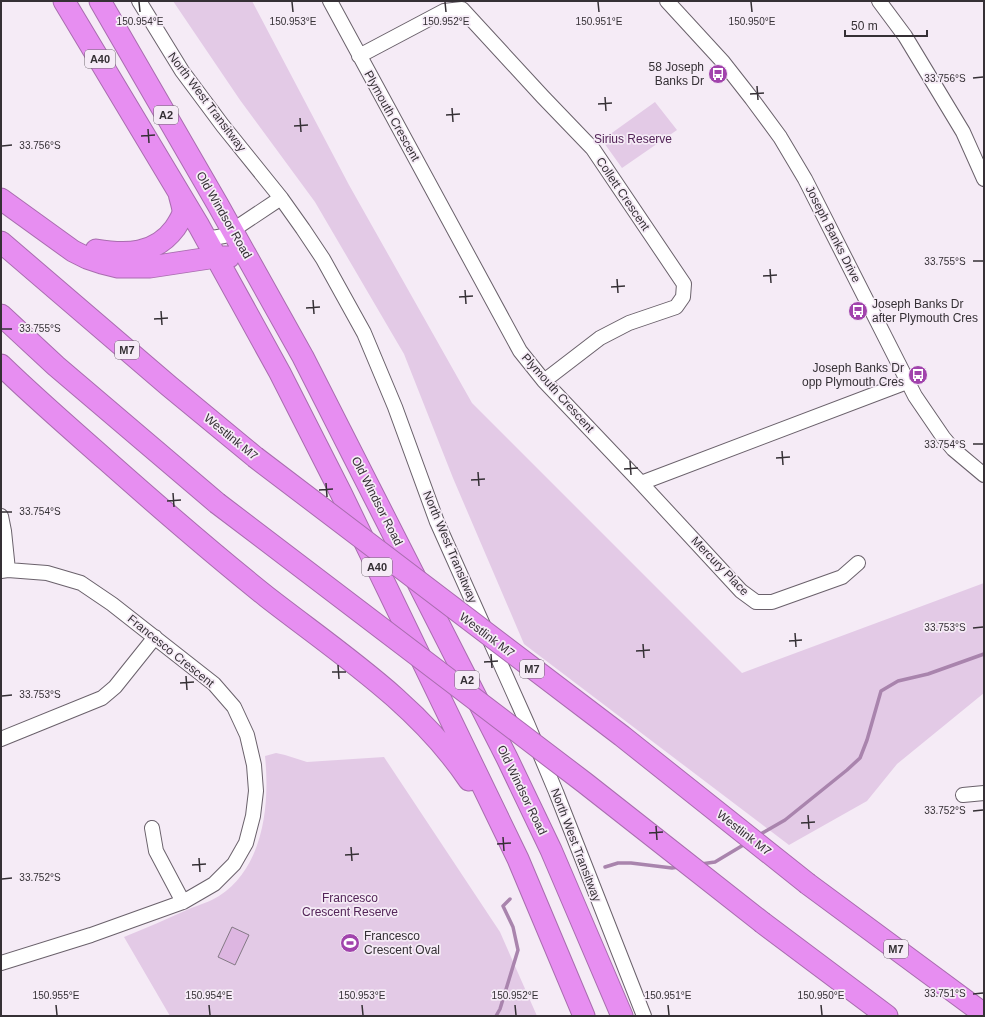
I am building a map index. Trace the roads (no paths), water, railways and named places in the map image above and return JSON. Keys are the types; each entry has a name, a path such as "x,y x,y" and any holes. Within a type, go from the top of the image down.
{"highway":[{"name":"A40","path":"64,1 205,236 280,373 341,493 518,859"},
{"name":"Old Windsor Road","path":"100,1 304,357 507,758 551,850 622,1016"},
{"path":"1,198 70,241 93,249 132,252 145,250 157,245 164,240 178,224 183,208 177,189"},
{"path":"1,198 73,251 87,258 102,263 129,267 150,267 216,257 238,257 245,262 264,286"},
{"name":"Westlink M7","path":"1,242 169,386 255,457 622,736 808,884 984,1014"},
{"path":"1,315 56,366 217,503 585,783 763,923 887,1016"},
{"path":"1,365 156,504 267,596 376,681 408,709 438,739 461,768 518,859 584,1016"}],"street":[{"name":"North West Transitway","path":"139,1 182,71 223,126 281,198 323,259 357,319 379,366 437,522 527,723 556,792 644,1016"},
{"name":"Plymouth Crescent","path":"330,1 520,351 544,381 641,483"},
{"name":"Joseph Banks Drive","path":"667,1 738,80 780,137 812,192 907,382 925,413 953,449 984,475"},
{"path":"878,1 905,36 963,132 984,179"},
{"name":"Collett Crescent","path":"359,56 444,11 462,9 593,149 684,284 683,297 676,307 629,324 600,338 544,381"},
{"path":"205,236 212,238 224,236 281,198"},
{"path":"641,483 907,382"},
{"name":"Mercury Place","path":"641,483 740,591 756,602 772,602 842,577 858,563"},
{"path":"1,516 4,531 4,570"},
{"name":"Francesco Crescent","path":"1,963 91,935 183,902 214,884 234,864 246,843 254,810 256,791 254,765 247,735 234,707 214,684 112,604 81,583 48,573 4,570"},
{"path":"1,739 102,698 115,687 155,637"},
{"path":"963,795 984,793"},
{"path":"152,828 156,851 183,902"}],"waterway":[{"path":"759,835 785,820 860,758 867,740 881,691 898,681 928,674 984,654"},
{"path":"701,864 715,862 745,844"},
{"path":"605,867 618,863 672,868 679,867"},
{"path":"496,1016 500,1009 518,950 513,927 503,906 510,899"}],"place":[{"name":"58 Joseph Banks Dr","path":"718,74"},
{"name":"Joseph Banks Dr after Plymouth Cres","path":"858,311"},
{"name":"Joseph Banks Dr opp Plymouth Cres","path":"918,375"},
{"name":"Francesco Crescent Oval","path":"350,943"}],"park label":[{"name":"Sirius Reserve","path":"633,139"},
{"name":"Francesco Crescent Reserve","path":"350,905"}]}
